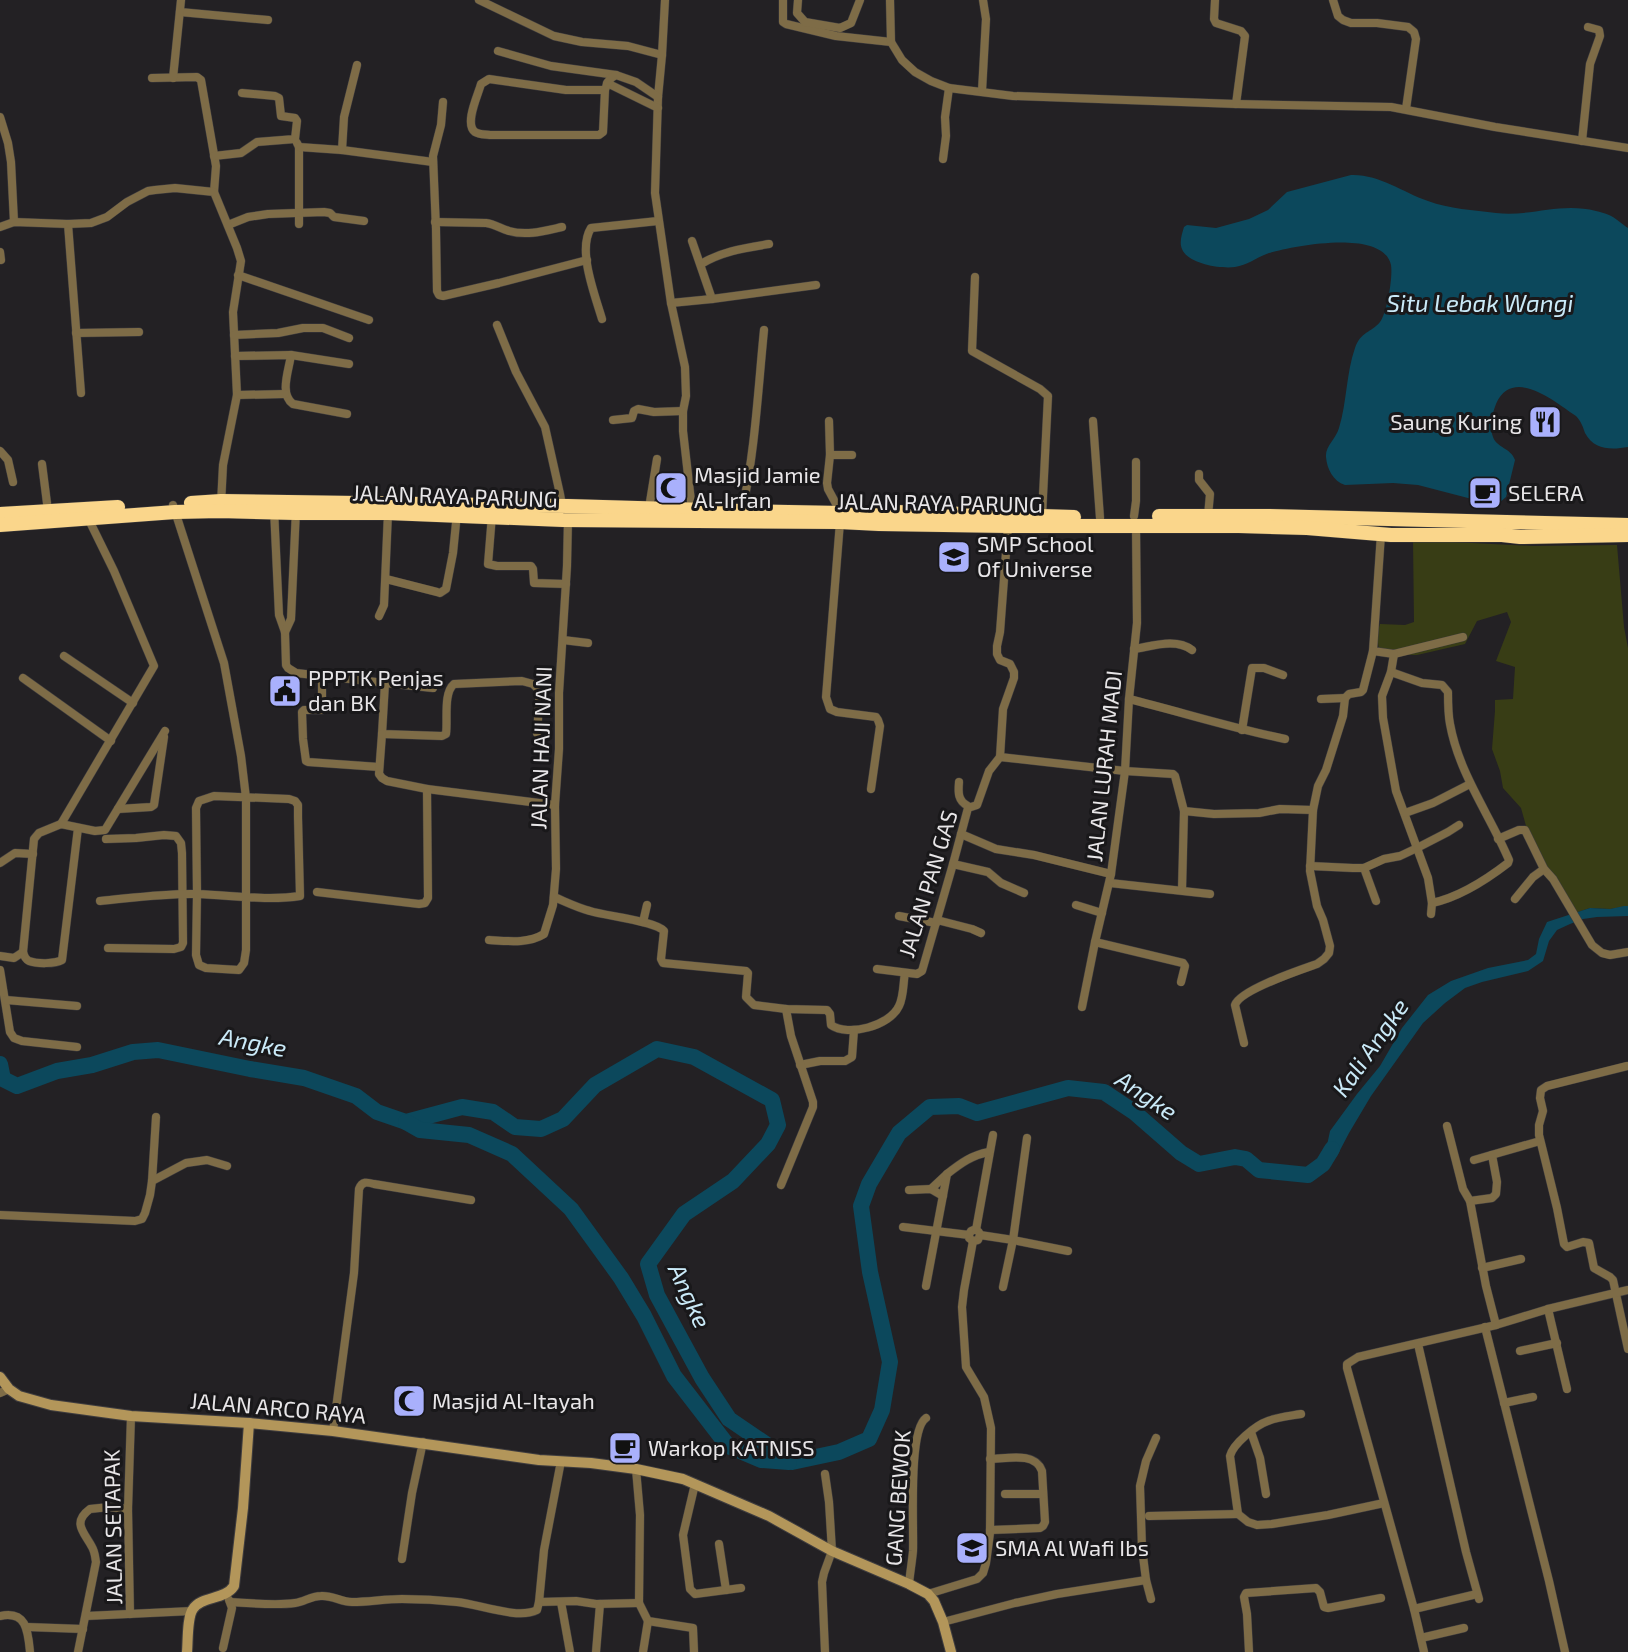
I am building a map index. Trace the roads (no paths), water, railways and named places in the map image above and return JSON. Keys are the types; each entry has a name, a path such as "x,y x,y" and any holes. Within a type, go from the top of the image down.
{"highway":[{"name":"JALAN RAYA PARUNG","path":"6,519 48,510 221,506 388,513 457,510"},
{"name":"JALAN RAYA PARUNG","path":"6,519 88,518 174,508"},
{"name":"JALAN RAYA PARUNG","path":"295,508 493,511 649,508 841,517 879,524 1008,526 1208,516 1381,534 1520,537 1628,536"},
{"name":"JALAN RAYA PARUNG","path":"566,510 841,517 896,512 1135,521 1628,525"}],"main road":[{"name":"JALAN ARCO RAYA","path":"0,1377 4,1391 51,1405 131,1416 333,1431 489,1454 636,1469 683,1479 769,1516 832,1551 928,1594"},
{"path":"187,1652 194,1607 199,1603 228,1598 234,1586 243,1508 249,1423"},
{"path":"928,1594 934,1601 943,1622 951,1652"}],"street":[{"path":"173,78 181,0"},
{"path":"665,0 658,97 656,193 658,221 671,303 685,367 686,396 683,431 692,510"},
{"path":"783,0 783,22 786,24 836,36 891,42"},
{"path":"798,0 797,13 806,22 840,28 851,23 860,0"},
{"path":"890,0 891,42 902,60 931,81 949,88 1013,96 1391,107 1495,127 1628,148"},
{"path":"982,91 986,20 983,0"},
{"path":"1215,0 1214,19 1216,23 1241,31 1245,36 1236,104"},
{"path":"1333,0 1338,16 1343,20 1351,23 1377,22 1408,27 1414,32 1416,39 1406,109"},
{"path":"482,1 554,36 582,42 628,46 662,55"},
{"path":"180,12 268,20"},
{"path":"1582,141 1590,64 1600,36 1599,30 1588,27"},
{"path":"498,51 551,66 616,75 636,81 658,97"},
{"path":"342,150 344,117 357,65"},
{"path":"616,75 612,76 606,87 603,132 599,135 490,135 473,131 470,126 481,84 486,80 566,90 606,87 658,108"},
{"path":"152,78 197,77 201,80 216,166 214,192 240,255 233,312 237,395 223,465 221,506"},
{"path":"943,159 949,88"},
{"path":"242,93 279,98 281,116 295,118 297,121 295,139 299,147 300,224"},
{"path":"443,102 441,124 433,151 436,291 441,295 499,283 587,260"},
{"path":"0,117 11,162 14,222"},
{"path":"214,156 241,153 257,142 295,139"},
{"path":"299,147 434,162"},
{"path":"0,227 14,222 91,223 107,217 127,202 155,189 214,192"},
{"path":"228,225 248,217 268,214 324,212 334,217 364,221"},
{"path":"602,319 591,284 587,260 586,239 591,228 658,221"},
{"path":"435,222 486,223 507,231 527,234 562,227"},
{"path":"68,224 81,393"},
{"path":"692,241 712,299"},
{"path":"701,264 724,253 769,244"},
{"path":"238,275 369,320"},
{"path":"975,277 972,351 1040,389 1048,396 1042,516"},
{"path":"671,303 816,285"},
{"name":"JALAN HAJI NANI","path":"489,940 514,942 536,939 544,934 554,897 559,693 566,584 566,510 560,494 545,427 516,372 497,325"},
{"path":"234,335 278,333 299,328 323,328 349,338"},
{"path":"742,511 754,429 764,330"},
{"path":"76,333 139,332"},
{"path":"235,356 291,355 349,364"},
{"path":"291,355 285,394 288,401 293,404 347,414"},
{"path":"237,395 285,394"},
{"path":"613,420 632,418 634,411 638,409 654,412 683,411"},
{"path":"829,421 830,455 827,483 841,517 826,697 830,709 876,717 878,720 880,726 872,789"},
{"path":"1093,421 1100,518"},
{"path":"0,451 8,460 13,482"},
{"path":"830,455 852,455"},
{"path":"649,508 657,459"},
{"name":"JALAN LURAH MADI","path":"1082,1007 1110,879 1125,771 1129,699 1137,623 1136,462"},
{"path":"42,464 48,510"},
{"path":"1199,474 1200,480 1210,494 1208,516"},
{"path":"274,507 279,615 285,632 288,668 296,673 322,677 433,688"},
{"path":"100,901 182,894 197,894 246,897 284,898 300,896 298,805 295,801 289,799 246,798 214,795 199,801 196,808 197,894 196,955 199,965 206,968 238,970 244,963 246,950 246,897 246,798 236,725 224,663 174,508"},
{"path":"285,632 291,619 295,508"},
{"path":"386,579 440,593 446,589 453,553 457,510"},
{"path":"493,511 488,564 531,566 534,583 566,584"},
{"path":"379,616 384,605 388,513"},
{"path":"62,824 154,666 114,571 88,518"},
{"name":"JALAN PAN GAS","path":"877,969 917,974 922,971 968,806 978,805 989,771 1000,758 1003,709 1014,678 1010,664 999,660 997,654 1008,526"},
{"path":"1244,1043 1235,1005 1237,999 1247,992 1317,964 1329,952 1329,939 1317,906 1310,871 1313,810 1316,793 1326,770 1343,716 1345,698 1349,694 1363,690 1373,651 1381,534"},
{"path":"279,598 292,600"},
{"path":"1373,651 1394,654 1463,637"},
{"path":"563,640 588,643"},
{"path":"1134,649 1176,643 1185,644 1192,650"},
{"path":"1394,654 1382,706 1396,791 1428,878 1432,903 1431,914"},
{"path":"64,656 133,703"},
{"path":"1242,730 1252,668 1264,668 1283,675"},
{"path":"1391,672 1422,683 1445,686 1448,692 1448,716 1452,735 1470,784 1493,826 1508,863 1448,900 1432,903"},
{"path":"322,677 322,710 302,712 306,761 379,767"},
{"path":"23,678 111,741"},
{"path":"382,734 442,736 446,734 449,688 454,684 522,681 533,684 540,691 537,733"},
{"path":"385,683 379,767 382,778 427,789 555,805"},
{"path":"1321,699 1345,698"},
{"path":"1129,699 1195,715 1242,730 1285,739"},
{"path":"78,828 62,960 56,963 30,961 23,952 34,838 39,833 62,824 94,831 105,830 165,732 155,804 152,807 118,809"},
{"path":"1000,758 1173,774 1184,811 1182,890"},
{"path":"959,782 960,799 968,806"},
{"path":"1405,813 1433,803 1470,784"},
{"path":"317,892 425,903 428,898 427,789"},
{"path":"1109,799 1120,801"},
{"path":"1184,811 1215,814 1259,813 1280,809 1313,810"},
{"path":"1311,866 1364,867 1384,859 1400,856 1459,825"},
{"path":"1498,839 1519,830 1525,830 1544,869 1592,945 1602,953 1610,955 1628,952"},
{"path":"962,834 996,849 1034,855 1110,879 1209,894"},
{"path":"106,839 176,836 181,843 183,943 181,947 174,949 108,948"},
{"path":"0,863 15,853 33,854"},
{"path":"953,864 988,872 1001,882 1024,893"},
{"path":"1364,867 1376,901"},
{"path":"1515,899 1533,877 1544,869"},
{"path":"554,897 591,912 659,927 664,932 661,959 663,963 746,971 748,973 746,998 754,1005 786,1009 827,1010 833,1027 854,1030 852,1057 848,1060 820,1061 800,1065"},
{"path":"643,922 647,905"},
{"path":"1076,905 1102,913"},
{"path":"899,916 972,929 981,933"},
{"path":"1095,942 1183,963 1185,969 1181,982"},
{"path":"0,956 14,958 23,952"},
{"path":"0,970 10,1032 14,1038 22,1041 77,1047"},
{"name":"JALAN PAN GAS","path":"854,1030 874,1025 896,1012 900,1003 905,973"},
{"path":"6,1000 77,1006"},
{"path":"781,1185 813,1107 791,1036 786,1009"},
{"path":"1627,1066 1547,1086 1541,1090 1543,1111 1539,1125 1540,1141 1564,1244 1567,1247 1583,1242 1589,1244 1594,1268 1611,1277 1628,1349"},
{"path":"0,1215 135,1221 142,1219 146,1213 152,1180 156,1117"},
{"path":"1448,1126 1463,1189 1470,1201 1482,1268 1496,1325"},
{"path":"928,1594 977,1579 983,1573 986,1563 990,1530 991,1428 984,1396 966,1367 962,1307 993,1135"},
{"path":"1003,1287 1013,1240 1028,1138"},
{"path":"1473,1160 1540,1141"},
{"path":"931,1189 960,1163 976,1155 989,1152"},
{"path":"1470,1201 1492,1198 1498,1190 1492,1155"},
{"path":"152,1180 186,1163 207,1160 227,1166"},
{"path":"926,1286 947,1174"},
{"path":"333,1431 354,1274 361,1185 365,1182 471,1200"},
{"path":"909,1190 931,1189 943,1196"},
{"path":"903,1227 1013,1240 1068,1251"},
{"path":"1482,1268 1521,1259"},
{"path":"1424,1652 1347,1364 1358,1357 1496,1325 1548,1309 1628,1290"},
{"path":"1548,1309 1568,1389"},
{"path":"1485,1327 1547,1570 1565,1652"},
{"path":"1520,1351 1557,1343"},
{"path":"1414,1610 1478,1596 1418,1344"},
{"path":"1504,1403 1533,1397"},
{"path":"1238,1514 1231,1449 1257,1426 1301,1413"},
{"name":"JALAN SETAPAK","path":"131,1416 128,1509 130,1614 192,1611"},
{"name":"GANG BEWOK","path":"909,1584 913,1550 915,1450 919,1427 926,1418"},
{"path":"1251,1432 1260,1458 1266,1494"},
{"path":"1151,1599 1146,1580 1140,1496 1141,1476 1156,1438"},
{"path":"402,1559 412,1493 423,1443"},
{"path":"990,1460 1026,1458 1040,1464 1045,1522 1040,1528 990,1530"},
{"path":"223,1648 231,1614 228,1598 286,1604 329,1596 350,1602 403,1599 458,1602 526,1613 537,1610 544,1550 561,1461"},
{"path":"636,1469 640,1515 639,1602 648,1621 643,1652"},
{"path":"825,1474 832,1551 822,1582 825,1652"},
{"path":"695,1484 683,1534 690,1589 695,1594 741,1588"},
{"path":"1005,1494 1043,1494"},
{"path":"1149,1516 1238,1514 1248,1522 1257,1525 1328,1515 1384,1503"},
{"path":"78,1652 96,1562 94,1550 81,1529 82,1517 90,1509 109,1507 128,1509"},
{"path":"719,1544 726,1590"},
{"path":"943,1622 1057,1594 1146,1580"},
{"path":"1249,1652 1244,1597 1246,1593 1316,1588 1320,1592 1324,1607 1328,1608 1381,1598"},
{"path":"539,1602 582,1601 600,1604 639,1602"},
{"path":"561,1602 570,1652"},
{"path":"596,1652 600,1604"},
{"path":"0,1616 7,1614 19,1618 27,1627 30,1652"},
{"path":"86,1616 130,1614"},
{"path":"648,1621 693,1628 694,1652"},
{"path":"27,1627 83,1629"},
{"path":"1421,1638 1464,1628"}],"water":[{"name":"Situ Lebak Wangi","path":"1351,175 1381,180 1428,201 1453,208 1509,214 1570,208 1583,209 1607,214 1628,228 1628,447 1598,446 1589,439 1576,416 1557,403 1534,390 1523,387 1513,388 1503,393 1493,412 1491,429 1495,441 1515,460 1506,497 1498,504 1418,485 1393,483 1345,485 1337,481 1329,470 1326,453 1339,428 1357,342 1377,326 1385,311 1389,295 1391,265 1384,254 1372,247 1336,242 1269,253 1240,266 1222,267 1198,262 1191,258 1182,249 1181,241 1184,227 1187,225 1216,228 1249,219 1268,210 1287,192"},
{"path":"1628,906 1628,916 1583,919 1557,930 1549,941 1543,961 1528,971 1465,988 1445,1003 1423,1023 1371,1096 1337,1156 1325,1171 1316,1163 1326,1150 1330,1131 1380,1066 1402,1028 1428,995 1451,981 1488,968 1528,960 1536,954 1539,939 1547,922 1590,908 1610,909"}],"waterway":[{"name":"Angke","path":"0,1064 3,1079 17,1086 57,1071 92,1065 133,1052 158,1050 304,1078 356,1096 377,1112 406,1122 462,1107 493,1112 515,1127 541,1129 563,1119 595,1085 657,1049 694,1057 772,1100 778,1125 768,1144 733,1181 684,1214 648,1264 657,1295 702,1378 729,1419 792,1462 839,1452 869,1439 882,1410 890,1362 870,1272 861,1206 869,1184 899,1133 930,1107 959,1106 977,1113 1068,1088 1104,1092 1134,1112 1181,1153 1199,1164 1235,1157 1246,1159 1259,1170 1308,1175 1323,1164 1332,1149"},
{"path":"406,1122 420,1130 469,1135 512,1154 571,1209 621,1278 644,1316 674,1376 728,1446 761,1460 789,1462"}],"place":[{"name":"Saung Kuring","path":"1545,422"},
{"name":"Masjid Jamie Al-Irfan","path":"671,488"},
{"name":"SELERA","path":"1485,493"},
{"name":"SMP School Of Universe","path":"954,557"},
{"name":"PPPTK Penjas dan BK","path":"285,691"},
{"name":"Masjid Al-Itayah","path":"409,1401"},
{"name":"Warkop KATNISS","path":"625,1448"},
{"name":"SMA Al Wafi Ibs","path":"972,1548"}],"water label":[{"name":"Kali Angke","path":"1371,1048"}]}
